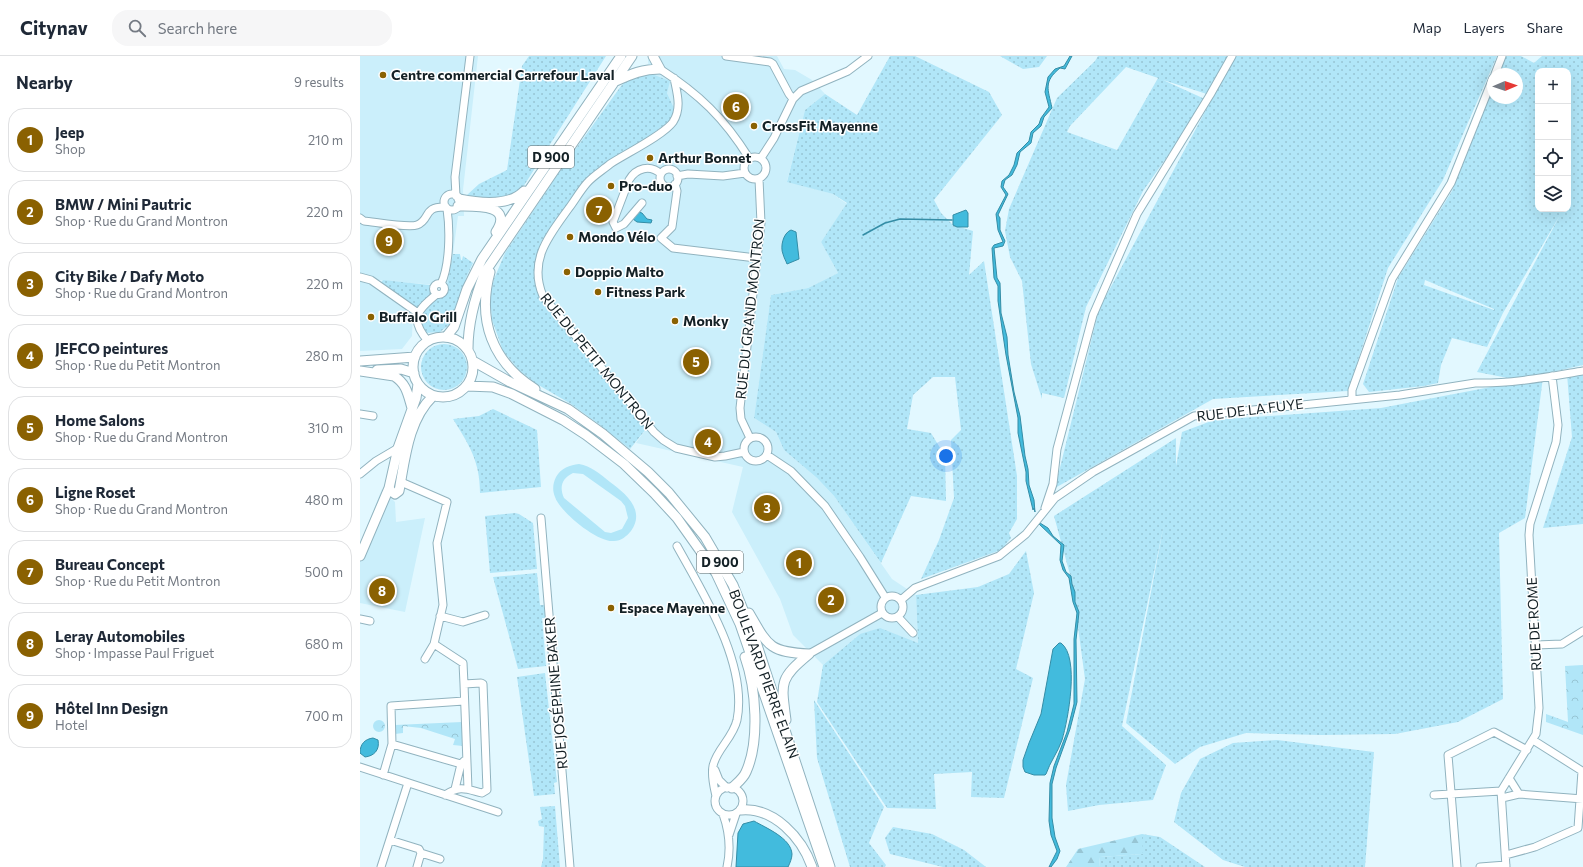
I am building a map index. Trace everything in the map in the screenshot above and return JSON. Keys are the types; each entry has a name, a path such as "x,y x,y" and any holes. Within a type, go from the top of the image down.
{"main road":[{"name":"D 900","path":"482,259 621,56"},
{"name":"D 900","path":"568,409 529,385 516,375 504,361 490,337 486,322 486,288 500,249 632,56"},
{"path":"616,81 633,73 648,69 660,69 653,56"},
{"path":"454,201 487,202 513,199 519,197 535,180"},
{"path":"446,337 454,327 467,289 488,245 500,226 500,216 493,208 454,201"},
{"path":"468,349 458,341 446,337 428,341 418,351 415,357 414,373 418,384 427,393 433,396 442,397 452,396 467,386 473,374 473,361 468,349 468,337 478,290 485,272 500,249"},
{"path":"360,361 415,357"},
{"name":"BOULEVARD PIERRE ELAIN","path":"473,361 510,382 568,409 624,451 669,493 705,538 733,585 756,642 830,867"},
{"path":"360,371 401,369 414,373"},
{"path":"360,371 394,376 407,390 412,408"},
{"path":"392,491 399,491 401,482 402,448 416,398 418,384"},
{"name":"BOULEVARD PIERRE ELAIN","path":"467,386 493,386 563,420 610,452 654,493 677,518 716,573 740,624 824,867"},
{"path":"360,556 382,504 392,491 394,466 402,448 418,417 433,396"},
{"path":"708,563 736,631 747,664 753,690 754,744 746,772 742,779 730,788"},
{"path":"733,585 762,635 771,645 788,653 809,654"},
{"path":"790,746 783,696 784,682 791,669 809,654"},
{"path":"738,812 750,809 761,812 778,821 797,840 808,856 812,867"}],"street":[{"path":"428,341 420,332 417,325 418,313 422,306 437,294 434,291 434,287 437,283 441,284 443,279 448,251 455,178 470,56"},
{"path":"726,56 770,62 773,64 793,99"},
{"path":"760,158 774,138 793,99 801,91 848,70 868,56"},
{"path":"1044,512 1053,484 1057,450 1093,315 1137,214 1210,95 1232,56"},
{"path":"1497,68 1502,56"},
{"path":"660,69 692,91 725,124 749,158"},
{"name":"RUE DU PETIT MONTRON","path":"674,78 679,106 674,120 658,134 610,165 587,182 546,240 539,258 538,286 542,296 654,432 663,440 676,448 715,457 744,452"},
{"path":"1352,399 1352,390 1392,279 1451,183 1487,93"},
{"path":"754,156 760,158 764,160 767,167 765,174 758,179 749,178 745,172 744,165 749,158 754,156"},
{"path":"642,203 624,224 616,228 613,222 629,180 633,174 638,170 650,168 661,174"},
{"path":"676,184 668,187 663,184 660,180 661,174 669,169 674,171 678,176"},
{"path":"678,176 688,174 723,176 745,172"},
{"path":"678,176 672,227 661,238 673,248 756,258"},
{"name":"RUE DU GRAND MONTRON","path":"750,438 741,419 740,408 761,223 758,179"},
{"path":"450,229 444,202 454,201"},
{"path":"360,218 364,221 412,226 420,224 434,207 452,210 454,201"},
{"path":"425,218 426,212 431,204 454,201"},
{"path":"360,277 370,280 418,313"},
{"name":"RUE DE LA FUYE","path":"901,600 915,588 999,556 1026,534 1055,498 1092,472 1194,416 1400,395 1475,383 1494,383 1583,371"},
{"name":"RUE DE ROME","path":"1502,794 1509,778 1536,734 1540,708 1529,538 1530,524 1556,442 1558,425 1552,376"},
{"path":"360,414 373,416"},
{"path":"758,436 765,440 768,447 767,455 762,460 755,461 748,458 744,452 745,444 750,438 758,436"},
{"path":"360,474 376,460 402,448"},
{"path":"767,455 790,471 825,506 860,557 885,598"},
{"path":"382,458 394,466"},
{"path":"401,482 447,502 437,543 443,605 434,644 425,659"},
{"name":"RUE JOSÉPHINE BAKER","path":"541,518 570,867"},
{"path":"677,546 711,608 717,622 732,661 738,692 737,720 733,732 716,758 713,766 713,783 716,796 715,800 717,808 723,814 729,837 729,858 727,867"},
{"path":"892,596 901,600 903,604 902,611 898,617 891,618 884,616 882,613 881,603 885,598 892,596"},
{"path":"809,654 882,613"},
{"path":"440,616 463,622 485,616"},
{"path":"898,617 913,633"},
{"path":"360,619 370,621"},
{"path":"1536,645 1562,644 1583,631"},
{"path":"434,644 463,663 464,762 468,790"},
{"path":"455,788 482,793 486,790 483,684 464,684"},
{"path":"383,775 392,744 391,706 464,701"},
{"path":"1457,867 1448,755 1494,732 1527,750"},
{"path":"1506,855 1535,847 1578,828 1582,799 1582,771 1533,740"},
{"path":"392,744 464,762"},
{"path":"445,795 455,788 464,762"},
{"path":"713,766 719,780 730,788 739,791 743,798 742,806 738,812 729,837"},
{"path":"360,767 498,812"},
{"path":"1509,778 1519,794"},
{"path":"381,867 408,783"},
{"path":"716,796 721,790 730,788"},
{"path":"1480,867 1506,866 1502,794"},
{"path":"1434,795 1519,794 1582,799"},
{"path":"723,814 727,815 738,812"},
{"path":"390,840 419,849 421,853 440,859"},
{"path":"417,867 421,853"}],"shaded area":[{"path":"360,56 478,56 463,190 464,216 458,216 448,286 377,280 413,313 412,336 402,349 360,351"},
{"path":"651,56 777,56 784,69 795,70 812,80 825,94 805,110 787,181 833,194 847,204 821,242 838,273 808,288 771,295 754,418 776,432 784,450 817,478 834,496 892,579 916,595 918,643 860,634 823,665 793,635 780,599 732,512 743,467 636,443 646,429 541,298 536,286 536,261 541,242 581,185 675,110 667,93 649,73 648,60"},
{"path":"382,489 395,502 396,522 425,518 405,612 360,603 360,544"}],"green space":[{"path":"529,56 606,56 518,195 482,200 467,195 479,184 507,170 522,66"},
{"path":"890,56 915,56 989,92 1002,115 934,200 941,213 953,225 973,231 969,275 984,261 1017,476 1017,519 1009,533 1011,538 1001,550 921,579 939,540 954,498 951,440 961,430 955,377 933,377 913,395 907,429 931,433 945,456 946,501 911,496 881,563 834,496 817,478 784,450 776,432 754,418 771,295 808,288 838,273 821,242 847,203 833,194 787,182 805,110 825,94 857,115"},
{"path":"1000,56 1047,56 1039,67 1023,69"},
{"path":"1098,56 1232,56 1210,95 1163,80 1207,100 1143,191 1086,307 1064,398 1042,393 1042,399 1031,364 1022,281 1010,257 1005,231 1009,209 1057,98 1095,61","holes":["1126,67 1158,78 1117,150 1067,132 1070,126"]},
{"path":"1235,56 1497,56 1492,68 1487,68 1487,79 1443,180 1388,268 1348,391 1213,399 1055,488 1099,309"},
{"path":"1506,56 1521,56 1534,63 1542,56 1583,56 1583,365 1518,380 1477,372 1560,215 1503,313 1487,347 1452,338 1441,365 1438,383 1369,392 1363,384 1398,278 1452,191 1487,103 1523,104 1523,68 1501,68","holes":["1425,280 1494,309 1424,285"]},
{"path":"649,73 670,81 667,93 675,110 671,120 581,185 541,242 536,261 536,286 541,298 646,429 630,449 571,404 535,383 519,370 503,351 492,320 490,297 494,279 505,253 562,168 621,86 629,78"},
{"path":"453,254 460,254 461,260 463,256 473,263 466,278 454,318 450,324 440,332 426,333 420,322 421,312 435,298 446,292"},
{"path":"383,280 430,285 429,289 433,296 423,301 417,309 380,284"},
{"path":"439,344 449,344 457,348 463,354 467,362 467,372 463,380 457,386 449,390 439,390 431,386 425,380 421,372 421,362 425,354 431,348"},
{"path":"1583,373 1583,524 1543,528 1572,437 1567,374"},
{"path":"1543,377 1525,518 1499,533 1503,699 1458,722 1395,734 1321,735 1246,733 1200,747 1175,764 1126,723 1164,524 1122,726 1166,765 1153,800 1099,805 1068,811 1066,785 1085,679 1072,582 1054,516 1176,438 1176,466 1182,432 1214,420 1381,408"},
{"path":"493,409 537,430 541,487 480,493 476,462 469,445 453,419 479,416"},
{"path":"579,464 588,467 603,476 622,491 632,503 635,509 635,523 631,531 624,538 614,541 599,537 580,525 558,503 553,492 555,479 563,469","holes":["573,473 583,474 621,501 625,506 628,518 622,529 611,533 605,532 564,498 562,494 562,483 566,477"]},
{"path":"515,513 533,523 537,569 490,573 485,516"},
{"path":"1026,551 1034,593 1016,669 1033,678 1004,798 971,797 972,772 934,774 936,809 887,808 817,702 823,665 860,634 880,628 918,643 916,595 978,587 1009,574"},
{"path":"537,573 540,605 546,605 547,618 542,618 546,666 518,669 493,577"},
{"path":"1583,665 1583,735 1546,722 1546,714 1568,722 1565,666"},
{"path":"545,673 557,782 554,783 555,794 534,796 517,677"},
{"path":"814,700 884,807 869,843 886,865 885,867 850,867 817,758"},
{"path":"379,720 383,722 385,726 383,730 379,732 375,730 373,726 375,722"},
{"path":"462,722 463,746 453,745 455,739 421,728 403,726 403,733 395,734 395,725"},
{"path":"1277,740 1374,752 1365,867 1245,867 1223,860 1174,822 1181,793 1200,759 1233,743"},
{"path":"555,806 560,867 541,867 543,859 544,827 539,826 538,821 542,819 540,807"},
{"path":"893,827 932,834 964,850 986,867 943,867 890,854 885,838"},
{"path":"1142,834 1160,837 1205,867 1099,867 1100,857 1142,854"},
{"path":"1142,834 1143,854 1100,857 1099,867 1066,867 1078,849"}],"water":[{"path":"1070,56 1072,56 1065,69 1060,68 1051,77 1049,82 1048,91 1052,108 1044,117 1041,126 1033,133 1031,143 1020,152 1017,165 1012,175 1005,180 1003,187 1008,194 998,215 1000,218 1000,230 1005,241 1003,246 994,248 997,278 1000,283 1001,313 1007,337 1008,355 1014,392 1020,416 1029,485 1034,500 1035,512 1034,508 1033,510 1026,481 1026,472 1018,433 1018,418 1006,355 998,301 998,286 994,278 992,248 994,245 1003,242 998,230 996,214 1006,195 1001,187 1002,181 1009,175 1014,165 1017,153 1029,141 1031,132 1039,124 1041,118 1049,107 1045,92 1048,77 1055,69 1064,66"},
{"path":"966,210 968,213 968,227 957,227 953,225 953,215"},
{"path":"638,212 642,213 647,219 652,220 651,223 637,222 633,219"},
{"path":"791,230 796,232 799,259 787,264 782,251 782,244 784,237"},
{"path":"1040,523 1048,528 1053,536 1064,545 1062,561 1066,572 1071,576 1075,592 1075,602 1079,612 1076,640 1077,702 1052,784 1052,818 1055,837 1060,851 1057,859 1051,867 1049,867 1057,851 1051,835 1049,821 1050,783 1054,766 1067,732 1074,704 1074,639 1077,613 1073,602 1069,578 1063,570 1060,560 1061,545 1039,524"},
{"path":"1061,643 1067,650 1070,661 1071,689 1067,718 1062,740 1046,774 1034,775 1025,772 1023,760 1041,714 1053,649"},
{"path":"373,738 378,740 377,750 374,754 365,757 360,753 361,747 365,741"},
{"path":"754,821 783,838 791,848 792,854 788,867 736,867 738,833 743,824"}],"waterway":[{"path":"863,235 885,223 900,219 952,220"}],"place":[{"name":"Centre commercial Carrefour Laval","path":"383,75"},
{"name":"Ligne Roset","path":"736,107"},
{"name":"CrossFit Mayenne","path":"754,126"},
{"name":"Arthur Bonnet","path":"650,158"},
{"name":"Pro-duo","path":"611,186"},
{"name":"Bureau Concept","path":"599,210"},
{"name":"Mondo Vélo","path":"570,237"},
{"name":"Hôtel Inn Design","path":"389,241"},
{"name":"Doppio Malto","path":"567,272"},
{"name":"Fitness Park","path":"598,292"},
{"name":"Buffalo Grill","path":"371,317"},
{"name":"Monky","path":"675,321"},
{"name":"Home Salons","path":"696,362"},
{"name":"JEFCO peintures","path":"708,442"},
{"name":"City Bike / Dafy Moto","path":"767,508"},
{"name":"Jeep","path":"799,563"},
{"name":"Leray Automobiles","path":"382,591"},
{"name":"BMW / Mini Pautric","path":"831,600"},
{"name":"Espace Mayenne","path":"611,608"}]}
